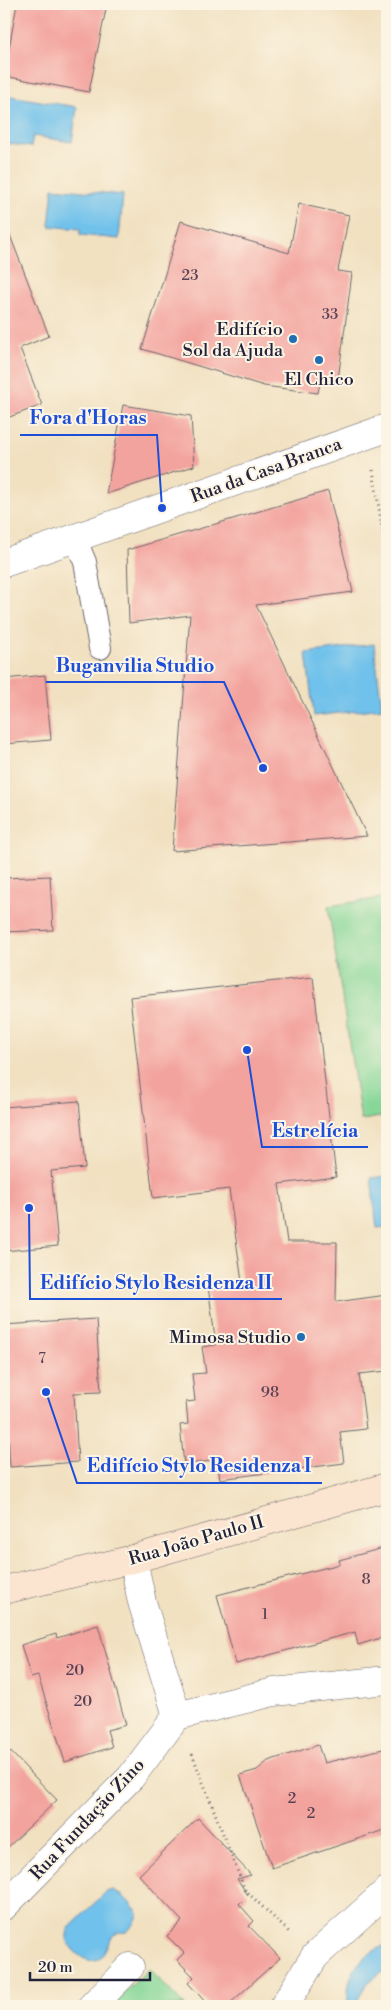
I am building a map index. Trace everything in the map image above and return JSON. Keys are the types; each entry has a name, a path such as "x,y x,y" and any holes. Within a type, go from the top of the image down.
{"street":[{"name":"Rua da Casa Branca","path":"4,563 387,428"},
{"name":"Rua João Paulo II","path":"4,1590 134,1559 176,1545 387,1487"},
{"path":"134,1559 142,1602 177,1716 274,1692 387,1680"},
{"name":"Rua Fundação Zino","path":"4,1906 131,1777 177,1716"},
{"path":"284,2006 314,1956 387,1891"},
{"path":"92,2006 130,1966"}],"lane":[{"path":"74,538 85,562 100,648"}],"path":[{"path":"371,461 387,559"},
{"path":"177,1716 245,1890 314,1956"}],"green space":[{"path":"387,897 387,1116 361,1120 328,906"},
{"path":"149,1969 185,2006 110,2006"}],"water":[{"path":"4,95 77,107 72,142 33,136 31,147 4,143"},
{"path":"53,188 123,195 119,239 80,235 80,229 49,226"},
{"path":"374,644 382,708 314,716 306,653"},
{"path":"387,1176 387,1227 377,1228 371,1178"},
{"path":"113,1890 124,1897 138,1912 137,1918 126,1932 117,1933 112,1937 106,1949 97,1960 88,1960 78,1955 71,1947 67,1940 69,1928 106,1892"},
{"path":"387,1944 387,1970 367,1984 356,2006 348,2005 349,1984 356,1967 368,1955"}],"building":[{"path":"17,4 107,4 89,92 4,76"},
{"path":"299,204 349,215 338,271 352,273 338,380 321,377 318,393 264,386 142,349 181,221 289,253"},
{"path":"6,225 49,336 20,348 42,405 4,419 4,226"},
{"path":"123,405 191,416 194,466 106,494"},
{"path":"328,491 353,592 256,605 367,836 172,851 190,615 129,623 127,550"},
{"path":"45,675 51,740 4,744 4,679"},
{"path":"50,876 53,930 4,932 4,878"},
{"path":"313,977 336,1177 279,1184 287,1242 337,1242 336,1302 387,1295 387,1371 359,1374 366,1429 340,1432 344,1463 220,1479 217,1460 184,1465 180,1425 188,1424 186,1402 195,1401 192,1374 206,1373 202,1347 216,1345 208,1286 242,1282 229,1189 153,1198 130,997"},
{"path":"79,1101 85,1168 51,1171 58,1246 4,1251 4,1107"},
{"path":"96,1319 101,1392 74,1393 78,1462 10,1467 6,1399 4,1399 4,1325"},
{"path":"387,1547 387,1636 358,1645 355,1632 236,1664 217,1595 340,1564 339,1560"},
{"path":"98,1625 126,1725 107,1730 112,1747 65,1762 38,1676 31,1678 21,1645 56,1634 57,1638"},
{"path":"4,1745 57,1800 4,1851"},
{"path":"318,1745 324,1763 387,1748 387,1829 272,1868 240,1775 257,1770 268,1761"},
{"path":"198,1818 251,1875 237,1879 248,1895 239,1904 254,1921 249,1926 280,1958 227,2006 209,2006 188,1983 194,1977 177,1960 184,1953 167,1936 182,1921 139,1875"}],"place":[{"name":"Edifício Sol da Ajuda","path":"293,339"},
{"name":"El Chico","path":"319,360"},
{"name":"Fora d'Horas","path":"162,508"},
{"name":"Buganvilia Studio","path":"263,768"},
{"name":"Estrelícia","path":"247,1050"},
{"name":"Edifício Stylo Residenza II","path":"29,1208"},
{"name":"Mimosa Studio","path":"301,1337"},
{"name":"Edifício Stylo Residenza I","path":"46,1392"}]}
